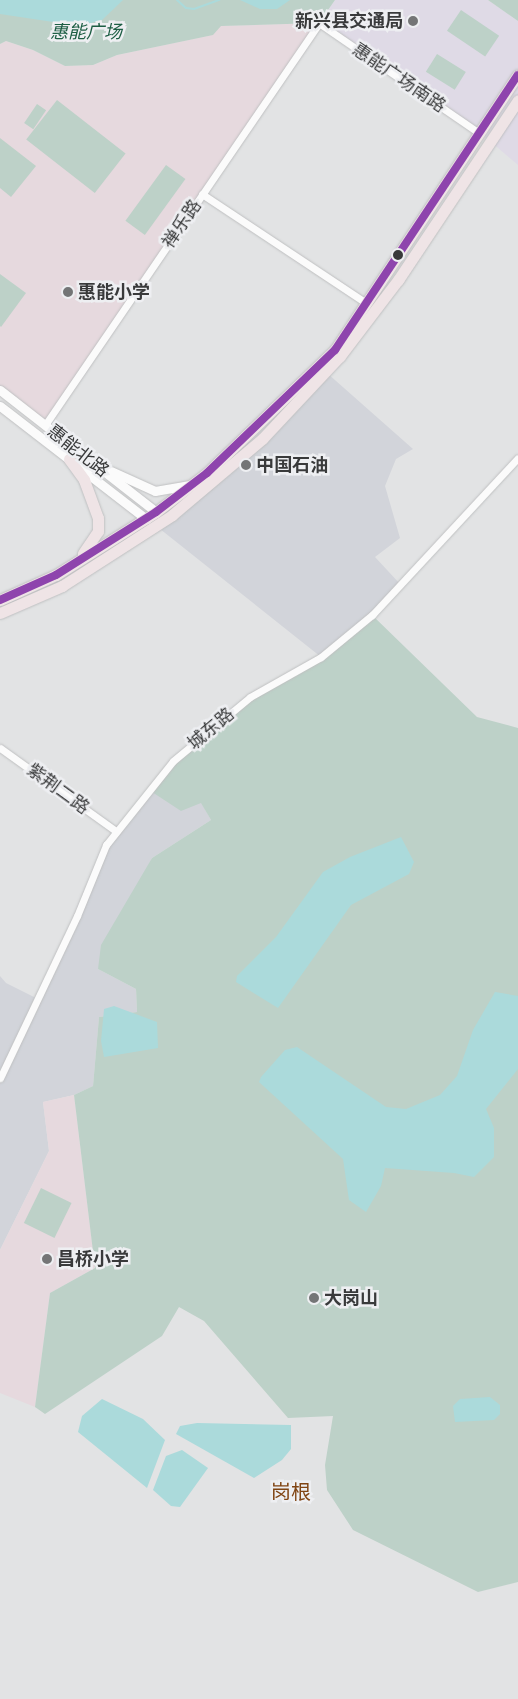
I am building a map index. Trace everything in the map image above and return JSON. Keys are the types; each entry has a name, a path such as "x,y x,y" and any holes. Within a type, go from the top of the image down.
{"highway":[{"path":"0,600 56,575 146,519 207,474 335,350 518,75"},
{"path":"0,613 62,586 166,519 263,438 340,356 398,280 518,100"},
{"path":"69,460 84,480 98,518 98,531 93,542 75,562"}],"street":[{"name":"惠能广场南路","path":"319,23 479,133"},
{"name":"禅乐路","path":"45,425 319,23"},
{"path":"202,194 366,303"},
{"name":"惠能北路","path":"0,390 156,512"},
{"name":"惠能北路","path":"0,406 146,519"},
{"path":"84,456 132,482 155,491 184,487 207,474"},
{"name":"城东路","path":"0,1078 78,916 106,844 173,761 250,697 321,657 372,615 518,458"},
{"name":"紫荆二路","path":"0,748 116,831"}],"shaded area":[{"path":"335,0 488,0 518,21 518,100 513,107 518,111 518,165 490,141 319,23"},
{"name":"惠能小学","path":"319,23 45,425 0,390 0,44 6,41 33,50 65,66 93,65 117,55 212,35 220,26"},
{"path":"327,373 413,449 396,459 385,486 400,538 375,557 401,585 321,657 155,525 172,515"},
{"path":"149,790 201,802 211,820 152,858 98,969 136,989 137,1012 99,1017 93,1086 74,1095 43,1102 49,1151 0,1250 0,976 6,983 38,999 106,845"},
{"name":"昌桥小学","path":"74,1095 95,1268 50,1293 35,1407 0,1393 0,1250 49,1151 43,1102"}],"green space":[{"name":"惠能广场","path":"0,0 335,0 319,23 221,26 213,35 117,55 93,65 65,66 33,50 6,41 0,44"},
{"path":"488,0 518,0 518,21"},
{"path":"461,10 499,36 485,56 447,31"},
{"path":"437,54 466,72 455,90 426,72"},
{"path":"57,100 126,154 95,193 26,139"},
{"path":"37,104 46,110 33,129 24,123"},
{"path":"0,138 36,166 11,197 0,188"},
{"path":"166,165 185,179 145,235 125,221"},
{"path":"0,274 26,293 1,327 0,326"},
{"path":"372,615 477,717 518,728 518,1582 478,1592 353,1530 327,1490 325,1465 333,1416 288,1418 204,1321 179,1307 162,1336 45,1414 35,1407 50,1293 95,1268 74,1095 93,1086 99,1017 137,1012 136,989 98,969 101,945 152,858 211,820 201,803 181,811 149,790 173,761 250,697 321,657"},
{"path":"41,1188 72,1203 54,1238 24,1223"}],"water":[{"path":"0,0 123,0 102,20 80,26 0,14"},
{"path":"240,0 290,0 277,9 260,9"},
{"path":"401,837 414,862 409,874 351,905 278,1008 236,982 237,976 276,937 323,872 350,857"},
{"path":"495,992 518,996 518,1069 486,1109 494,1128 494,1157 474,1177 454,1173 385,1168 381,1186 366,1212 349,1200 343,1159 259,1082 261,1077 285,1050 297,1047 386,1107 406,1109 440,1095 457,1076 473,1030"},
{"path":"114,1006 157,1022 158,1048 104,1057 101,1041 104,1009"},
{"path":"490,1397 500,1405 500,1414 494,1420 455,1422 453,1406 460,1399"},
{"path":"102,1399 143,1419 165,1440 147,1488 78,1432 82,1416"},
{"path":"197,1423 291,1425 291,1449 282,1460 254,1478 176,1434 180,1426"},
{"path":"182,1450 208,1468 180,1507 171,1506 153,1490 166,1456"}],"waterway":[{"path":"177,0 186,8 194,9 219,0"}],"transit line":[{"path":"0,600 56,575 156,512 207,473 335,350 518,75"}],"place":[{"name":"新兴县交通局","path":"413,21"},
{"name":"惠能小学","path":"68,292"},
{"name":"中国石油","path":"246,465"},
{"name":"昌桥小学","path":"47,1259"},
{"name":"大岗山","path":"314,1298"}],"district":[{"name":"岗根","path":"291,1491"}]}
